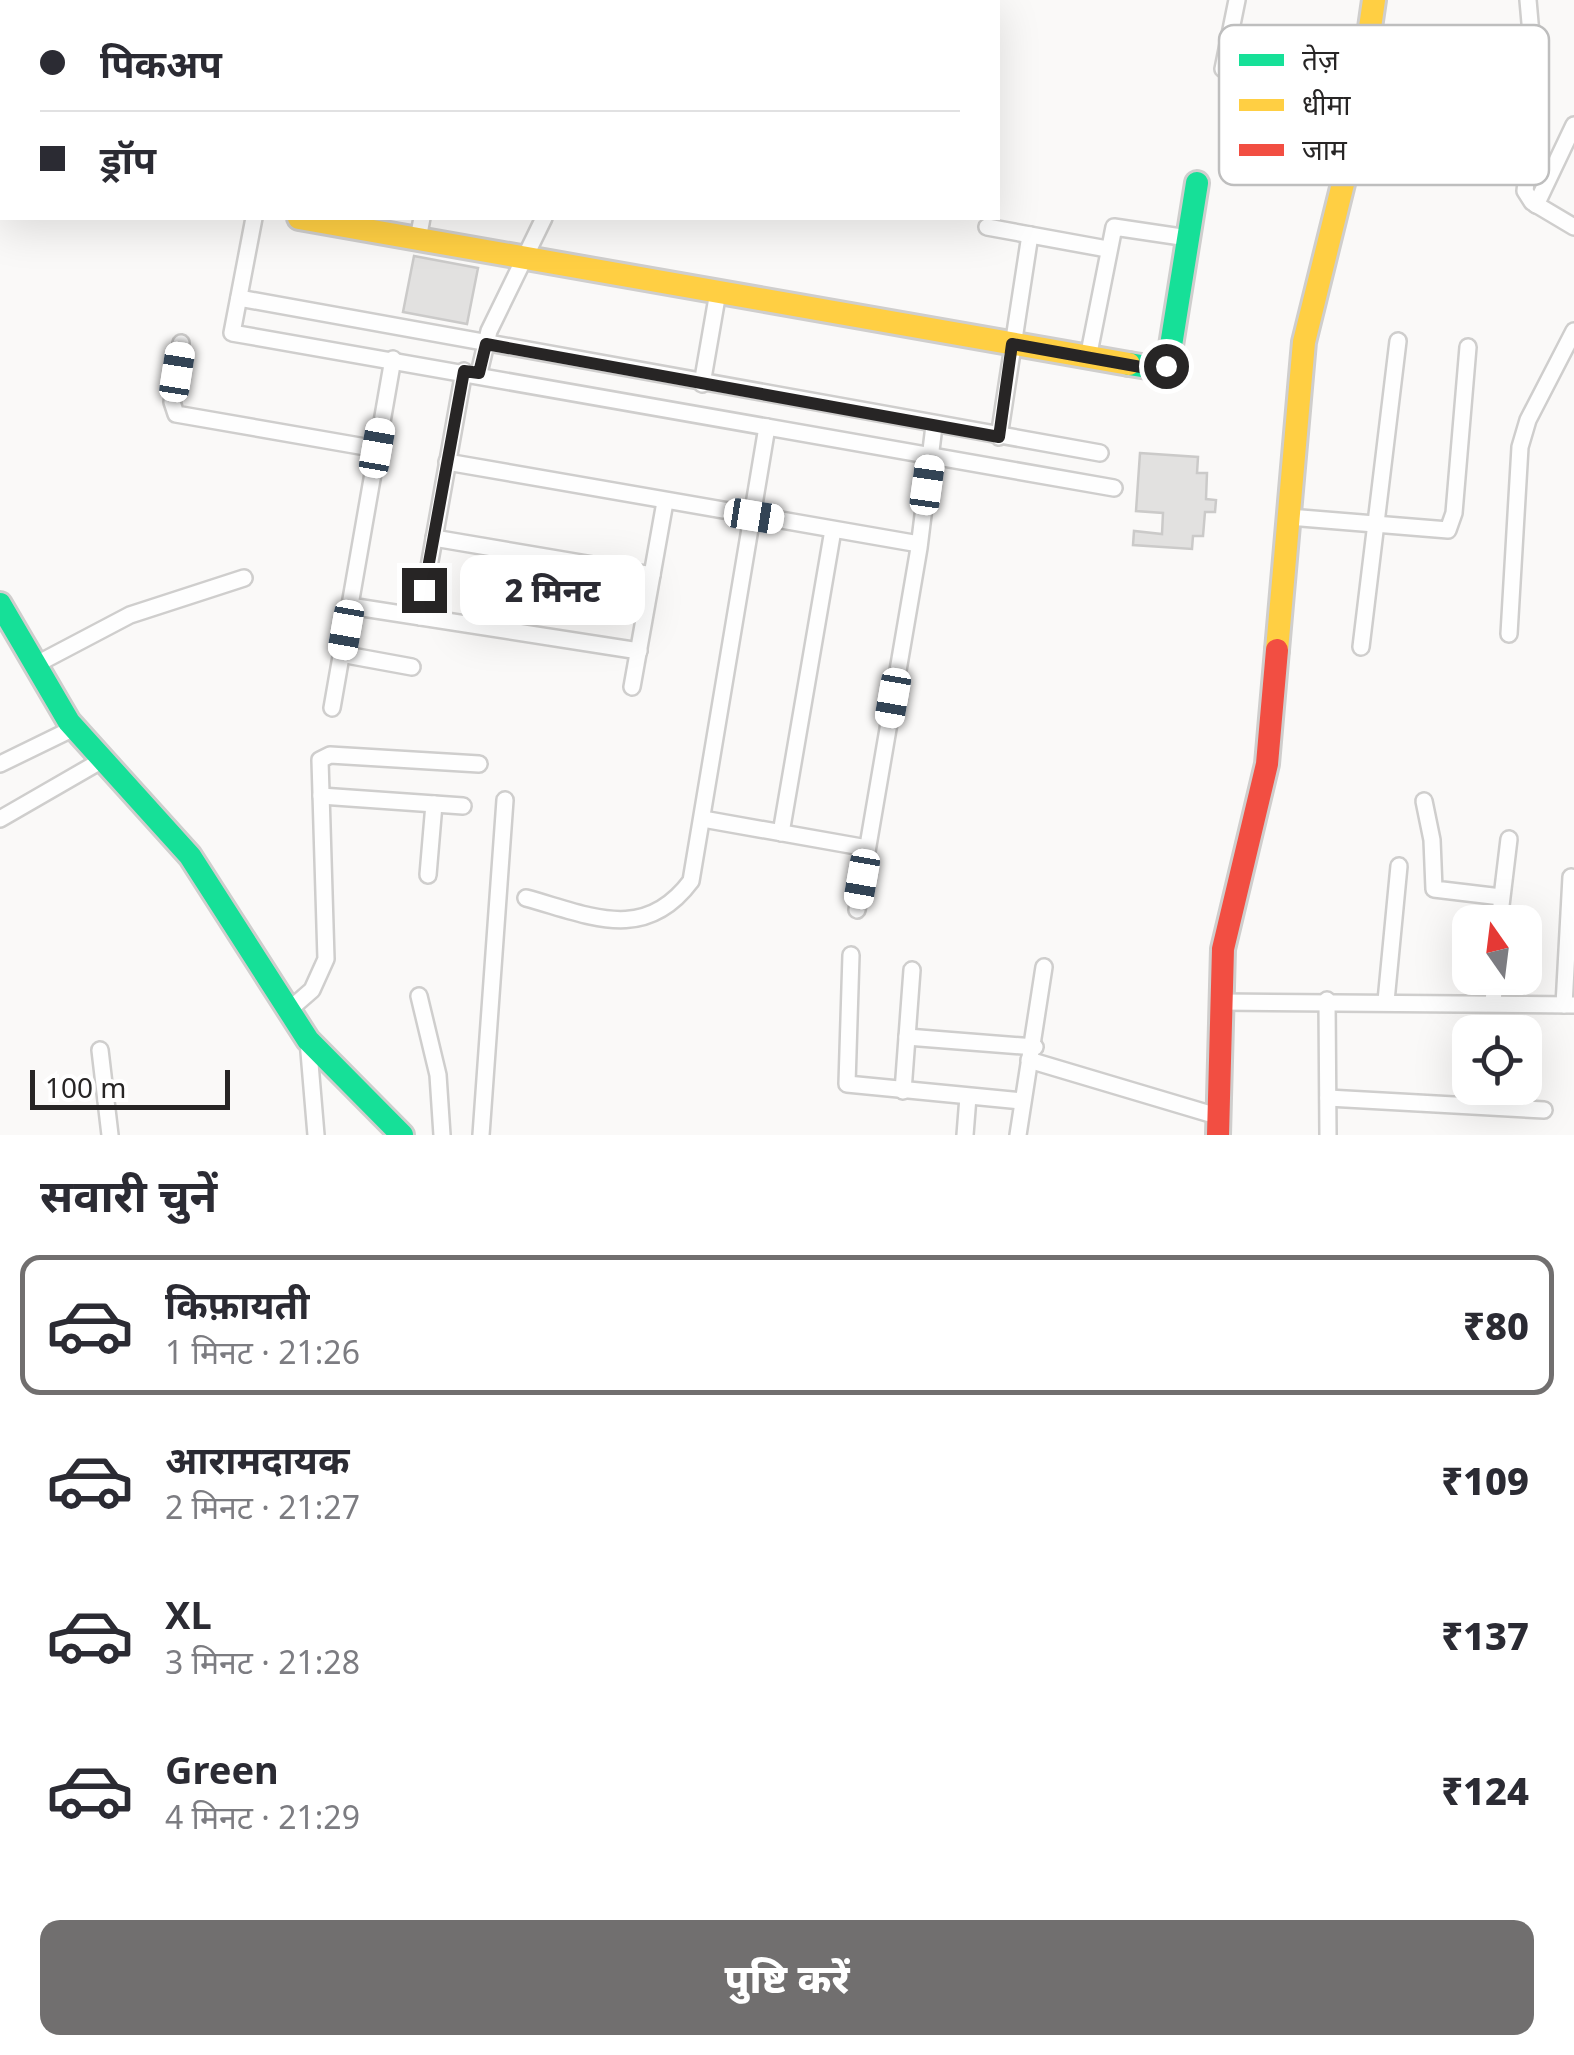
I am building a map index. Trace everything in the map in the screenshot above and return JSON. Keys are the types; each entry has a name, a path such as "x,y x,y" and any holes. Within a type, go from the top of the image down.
{"street":[{"path":"1232,25 1237,0"},
{"path":"1370,25 1374,0"},
{"path":"1528,0 1530,25"},
{"path":"1549,178 1574,126"},
{"path":"323,220 420,228 524,258 1152,369 1166,366 1197,183"},
{"path":"907,1037 1032,1054 1218,1126 1223,949 1268,764 1304,342 1343,185"},
{"path":"1524,185 1527,197 1536,205 1574,228"},
{"path":"1536,205 1546,185"},
{"path":"254,220 232,332 1114,488"},
{"path":"420,617 448,462 472,372 543,220"},
{"path":"1088,358 1110,232 1120,226 1188,238"},
{"path":"987,227 1107,250"},
{"path":"999,437 1030,235"},
{"path":"702,384 718,292"},
{"path":"239,298 1100,454"},
{"path":"1509,634 1520,447 1528,420 1574,331"},
{"path":"1360,647 1398,341"},
{"path":"181,343 172,402 176,414 377,448"},
{"path":"1288,517 1441,532 1452,525 1468,347"},
{"path":"332,708 392,359"},
{"path":"857,910 919,544 934,426"},
{"path":"526,898 620,921 654,914 678,897 691,880 767,427"},
{"path":"1039,475 1043,444"},
{"path":"448,462 919,544"},
{"path":"632,687 665,502"},
{"path":"781,833 832,530"},
{"path":"434,538 652,575"},
{"path":"35,665 130,614 244,578"},
{"path":"0,604 74,728 190,856 308,1040 402,1135"},
{"path":"350,606 639,651"},
{"path":"341,654 412,667"},
{"path":"0,764 74,728"},
{"path":"289,1010 321,978 326,960 319,766 323,756 479,764"},
{"path":"0,819 104,760"},
{"path":"320,796 462,806"},
{"path":"480,1135 505,800"},
{"path":"1424,801 1432,840 1434,889 1501,896"},
{"path":"428,875 434,804"},
{"path":"703,819 867,848"},
{"path":"1500,905 1509,839"},
{"path":"1386,1001 1399,866"},
{"path":"1220,1002 1569,1005 1571,876"},
{"path":"851,955 844,1078 855,1086 1022,1101"},
{"path":"1018,1135 1044,968"},
{"path":"903,1091 912,970"},
{"path":"1492,1003 1493,995"},
{"path":"419,996 438,1075 442,1135"},
{"path":"1328,1000 1328,1135"},
{"path":"308,1040 316,1135"},
{"path":"100,1050 110,1135"},
{"path":"965,1135 968,1097"},
{"path":"1328,1098 1544,1110"}],"building":[{"path":"414,256 478,268 467,324 403,312"},
{"path":"1140,453 1198,457 1197,473 1207,473 1206,499 1216,500 1215,512 1205,512 1203,536 1193,536 1192,549 1133,545 1134,531 1162,534 1163,513 1136,511"}],"traffic: fast":[{"path":"1129,364 1160,369 1169,358 1197,183"},
{"path":"0,604 69,722 190,856 308,1040 402,1135"}],"traffic: slow":[{"path":"1370,25 1374,0"},
{"path":"1277,650 1304,342 1343,185"},
{"path":"310,220 1129,364"}],"traffic: jam":[{"path":"1218,1135 1223,949 1267,764 1277,650"}],"route":[{"path":"424,590 464,371 479,373 486,344 999,437 1012,344 1152,369 1166,366"}]}
